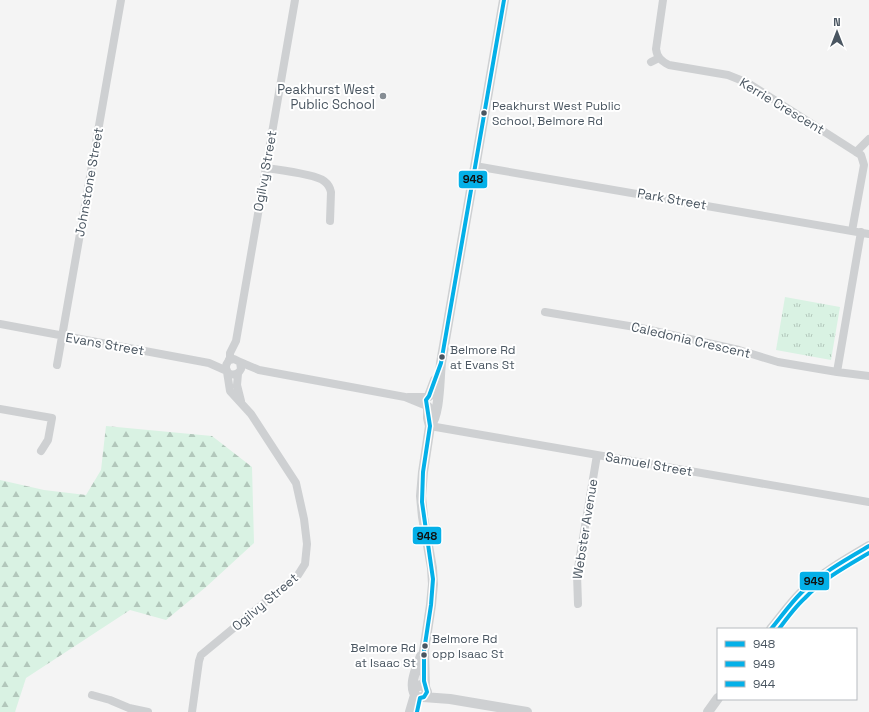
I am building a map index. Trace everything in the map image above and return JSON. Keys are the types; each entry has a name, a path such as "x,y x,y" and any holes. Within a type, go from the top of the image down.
{"street":[{"name":"Johnstone Street","path":"57,365 121,0"},
{"name":"Ogilvy Street","path":"239,361 236,341 295,0"},
{"path":"417,712 433,590 432,568 421,496 422,472 430,426 428,418 441,363 504,0"},
{"path":"651,62 659,58 656,54 656,43 663,0"},
{"name":"Kerrie Crescent","path":"659,58 669,65 723,74 748,82 856,152"},
{"path":"852,231 864,165 860,155 856,152 866,140 869,139"},
{"name":"Park Street","path":"475,166 865,233"},
{"path":"266,168 324,180 330,187 331,192 330,221"},
{"path":"837,372 865,233"},
{"name":"Caledonia Crescent","path":"545,312 641,328 712,344 778,362 869,376"},
{"name":"Evans Street","path":"0,324 209,363 227,371"},
{"name":"Ogilvy Street","path":"229,361 230,352 236,341"},
{"path":"259,370 231,374 227,371 226,365 229,361 234,359 259,370 431,402"},
{"name":"Evans Street","path":"209,363 229,361"},
{"path":"239,361 242,367 239,373"},
{"name":"Ogilvy Street","path":"192,712 201,655 291,582 302,569 306,558 307,544 304,519 296,483 242,402 230,391 228,386 227,371"},
{"name":"Ogilvy Street","path":"239,373 237,385 242,402"},
{"path":"0,409 52,418 48,440 41,451"},
{"name":"Samuel Street","path":"430,426 869,502"},
{"name":"Webster Avenue","path":"578,604 577,574 597,455"},
{"path":"772,628 792,603 812,583 835,566 869,546"},
{"path":"420,693 514,711 527,712"},
{"path":"410,712 420,693"},
{"path":"92,695 110,700 129,708 148,712"},
{"path":"708,712 717,699"}],"green space":[{"path":"785,297 840,307 831,360 776,350"},
{"path":"106,426 212,436 252,467 254,543 206,587 166,620 130,610 26,678 15,712 0,712 0,480 44,490 86,495 101,470"}],"transit line":[{"name":"948","path":"417,712 420,698 424,697 427,692 424,681 424,651 431,605 433,579 422,502 423,472 430,426 426,400 429,396 441,363 504,0"},
{"name":"949","path":"772,628 808,586 833,568 869,546"},
{"name":"944","path":"780,628 798,605 812,591 836,573 869,553"}],"place":[{"name":"Peakhurst West Public School","path":"383,96"},
{"name":"Peakhurst West Public School, Belmore Rd","path":"484,113"},
{"name":"Belmore Rd at Evans St","path":"442,357"},
{"name":"Belmore Rd opp Isaac St","path":"425,646"},
{"name":"Belmore Rd at Isaac St","path":"424,655"}]}
